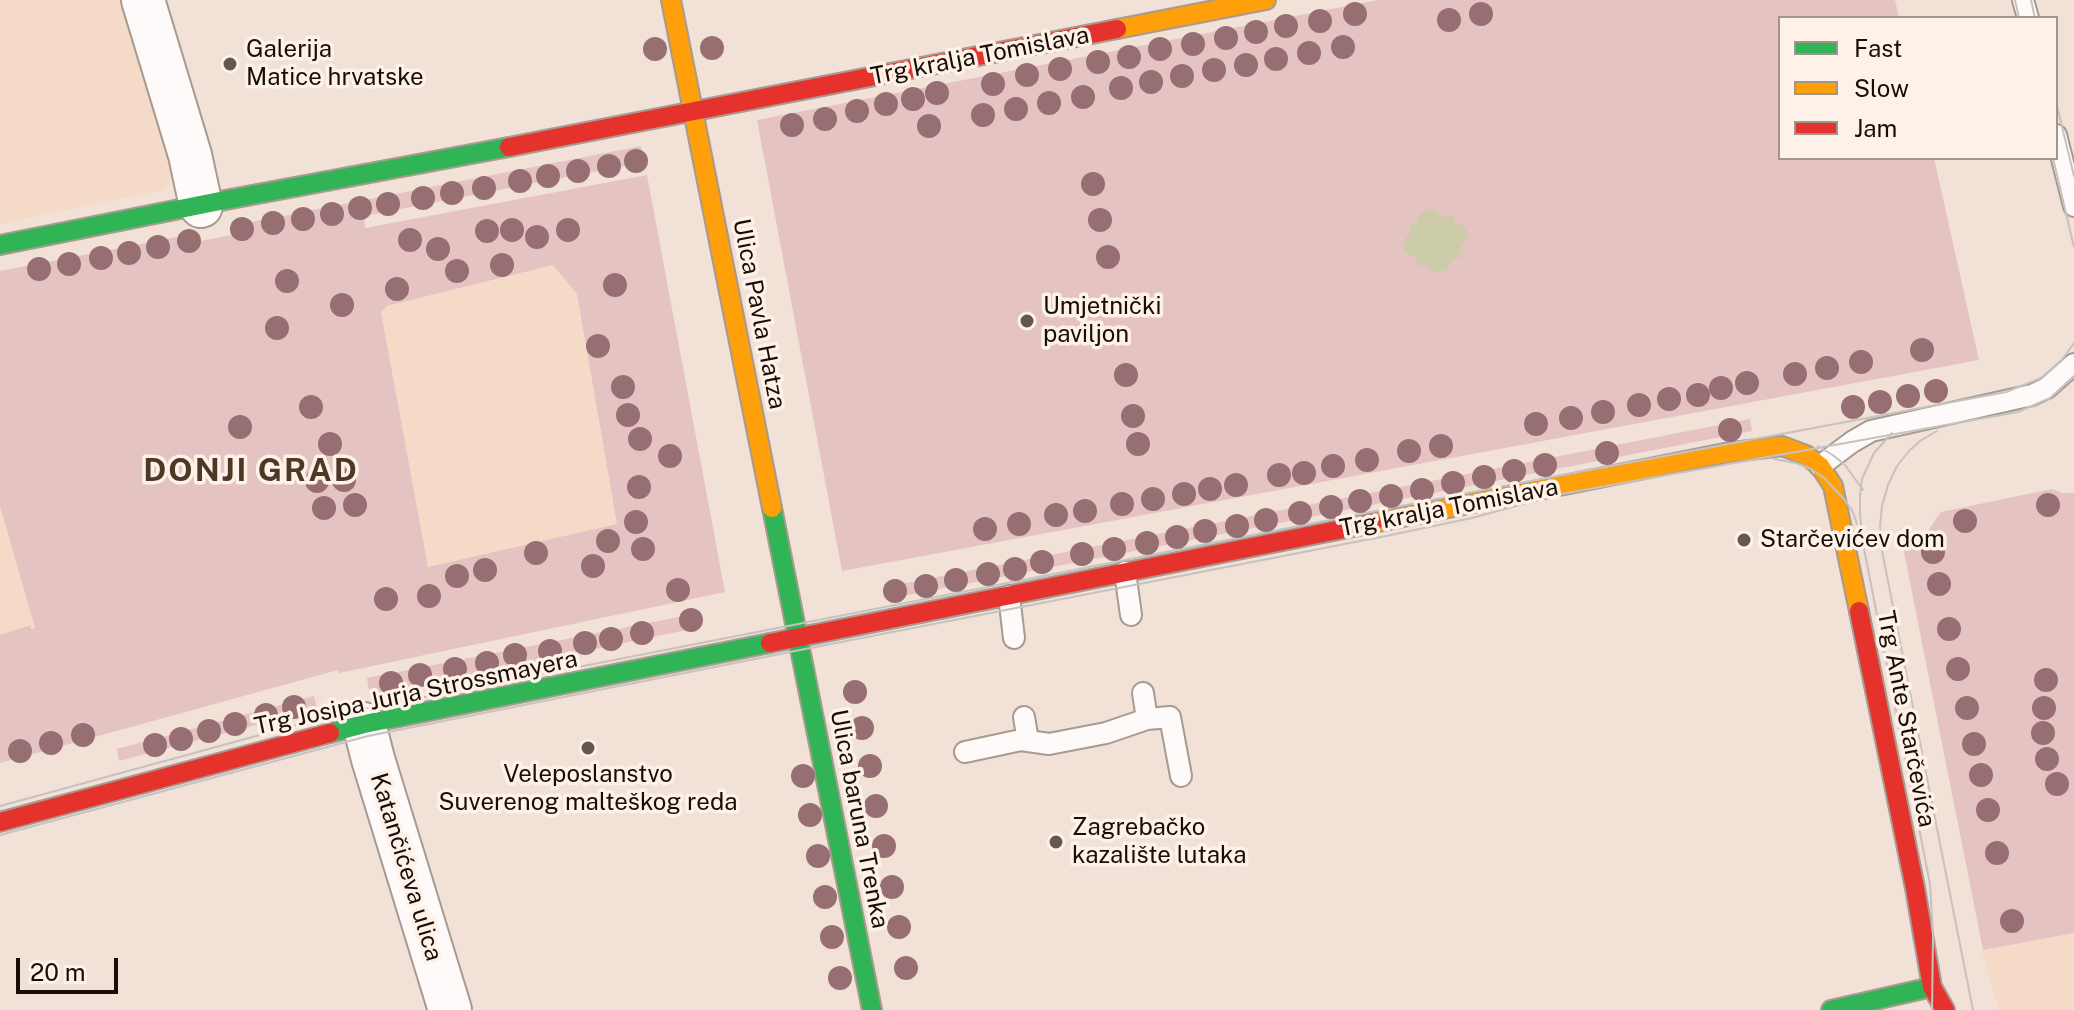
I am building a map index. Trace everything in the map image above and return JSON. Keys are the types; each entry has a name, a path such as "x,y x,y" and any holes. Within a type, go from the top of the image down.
{"street":[{"path":"143,0 190,155 201,206"},
{"name":"Ulica Pavla Hatza","path":"671,0 799,638"},
{"name":"Trg kralja Tomislava","path":"694,112 1266,0"},
{"path":"0,245 694,112"},
{"name":"Trg kralja Tomislava","path":"799,638 1725,453 1782,446 1806,455 1820,466"},
{"name":"Trg Ante Starčevića","path":"1820,466 1836,495 1932,987 1945,1010"},
{"name":"Trg Josipa Jurja Strossmayera","path":"0,822 364,724 799,638"},
{"name":"Ulica baruna Trenka","path":"799,638 872,1010"},
{"name":"Katančićeva ulica","path":"364,724 450,1010"},
{"path":"1831,1010 1932,987"}],"lane":[{"path":"2058,143 2074,206"},
{"path":"1820,466 1871,431 2032,395 2047,388 2074,364"},
{"path":"1125,572 1131,615"},
{"path":"1009,596 1014,638"},
{"path":"1143,693 1147,719"},
{"path":"1024,717 1028,741"},
{"path":"965,752 1021,740 1049,744 1106,733 1147,719 1170,717 1181,776"}],"shaded area":[{"path":"0,0 122,0 171,166 168,186 163,190 0,224"},
{"path":"1378,0 1895,0 1899,16 1778,16 1778,160 1934,160 1979,360 842,571 757,120"},
{"path":"641,146 644,162 364,216 365,228 647,175 725,592 339,673 338,670 0,763 0,635 31,625 31,629 35,628 0,506 0,271 197,233 200,241 232,235 231,226","holes":["553,265 577,294 617,524 428,567 381,312 387,306"]},
{"path":"1427,209 1444,217 1454,216 1455,223 1466,229 1468,236 1460,248 1462,257 1454,259 1447,269 1439,272 1425,265 1418,266 1417,259 1406,253 1403,247 1411,231 1410,224 1417,223 1418,217"},
{"path":"554,265 577,294 617,524 428,568 381,312 387,306"},
{"path":"1750,419 1752,431 888,599 886,587"},
{"path":"2052,489 2074,493 2074,933 1983,950 1902,542 1905,536 1927,532 1941,512"},
{"path":"0,506 35,628 0,640"},
{"path":"694,614 696,628 370,696 367,678"},
{"path":"314,696 317,709 119,761 117,749"},
{"path":"2074,933 2074,1010 1999,1010 1981,949"}],"tram line":[{"path":"2015,0 2019,16"},
{"path":"2031,0 2035,16"},
{"path":"2058,110 2074,176"},
{"path":"2053,160 2074,247"},
{"path":"0,806 333,715 1488,489 2006,392 2041,378 2061,361 2074,343"},
{"path":"0,835 368,736 1386,536 1472,518 1556,495 2018,412 2050,398 2074,376"},
{"path":"1937,431 1920,441 1897,466 1882,506 1880,526 1882,551 1973,1010"},
{"path":"1892,433 1874,453 1862,479 1860,515 1864,549 1930,884 1932,1010"},
{"path":"1818,446 1845,465 1863,490"},
{"path":"1774,459 1796,463 1823,477 1852,510 1857,524"}],"traffic: fast":[{"path":"0,245 509,147"},
{"path":"772,508 872,1010"},
{"path":"330,733 770,643"},
{"path":"1831,1010 1932,987"}],"traffic: slow":[{"path":"671,0 772,508"},
{"path":"1117,29 1266,0"},
{"path":"1373,523 1725,453 1782,446 1806,455 1820,466 1833,486 1859,611"}],"traffic: jam":[{"path":"509,147 1117,29"},
{"path":"770,643 1373,523"},
{"path":"1859,611 1932,987 1945,1010"},
{"path":"0,822 330,733"}],"place":[{"name":"Galerija Matice hrvatske","path":"230,64"},
{"name":"Umjetnički paviljon","path":"1027,321"},
{"name":"Starčevićev dom","path":"1744,540"},
{"name":"Veleposlanstvo Suverenog malteškog reda","path":"588,748"},
{"name":"Zagrebačko kazalište lutaka","path":"1056,842"}],"district":[{"name":"DONJI GRAD","path":"251,471"}]}
